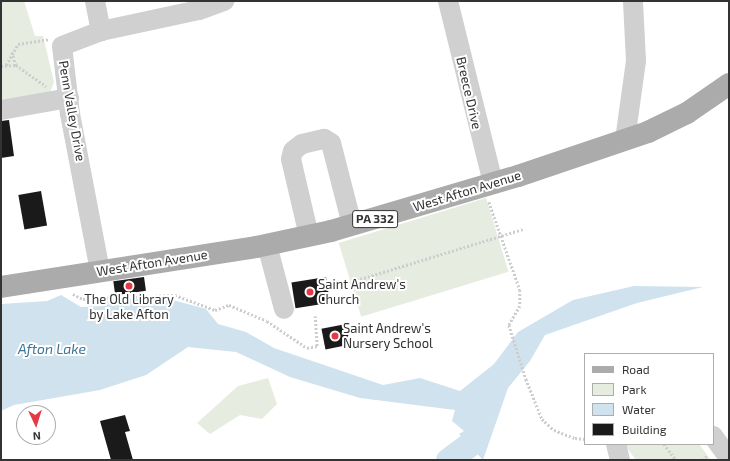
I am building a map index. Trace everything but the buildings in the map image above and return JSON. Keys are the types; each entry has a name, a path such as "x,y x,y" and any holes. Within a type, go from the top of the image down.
{"main road":[{"name":"West Afton Avenue","path":"1,287 267,245 309,236 490,189 625,140 687,113 729,84"}],"street":[{"path":"95,1 101,31"},
{"name":"Penn Valley Drive","path":"100,271 69,98 62,46 101,31 199,10 224,1"},
{"name":"Breece Drive","path":"448,1 490,189"},
{"path":"625,140 636,61 633,1"},
{"path":"1,110 69,98"},
{"path":"309,236 291,159 293,151 302,144 324,139 331,143 352,225"},
{"path":"267,245 284,309"},
{"path":"714,437 729,458"},
{"path":"616,445 620,460"}],"path":[{"path":"6,66 12,52 18,44 46,37 62,46"},
{"path":"12,52 16,65"},
{"path":"1,66 16,65 69,98"},
{"path":"490,189 501,236 520,290 520,306 509,325 526,379 542,419 554,430 575,438 584,438"},
{"path":"342,285 523,229"},
{"path":"71,293 83,299 175,295 214,310 229,305 267,321 307,348 317,346 315,316"},
{"path":"665,445 676,460"},
{"path":"702,460 708,456"}],"green space":[{"path":"1,1 24,1 35,36 43,36 54,82 50,93 1,101"},
{"path":"486,198 509,272 361,317 339,243"},
{"path":"268,378 277,404 262,419 240,415 210,434 197,423 238,386"},
{"path":"625,445 700,445 711,460 636,460"}],"water":[{"name":"Afton Lake","path":"634,286 703,287 637,303 545,335 530,361 508,388 483,460 459,434 464,431 452,421 455,410 360,398 290,377 236,352 188,347 146,375 100,390 14,405 1,411 1,304 47,301 61,295 81,307 103,306 106,299 169,299 206,309 218,324 246,332 274,348 383,385 420,378 460,391 494,364 518,332 573,300"}],"waterway":[{"path":"448,460 469,445"}],"place":[{"name":"The Old Library by Lake Afton","path":"129,286"},
{"name":"Saint Andrew's Church","path":"310,292"},
{"name":"Saint Andrew's Nursery School","path":"335,336"}]}
